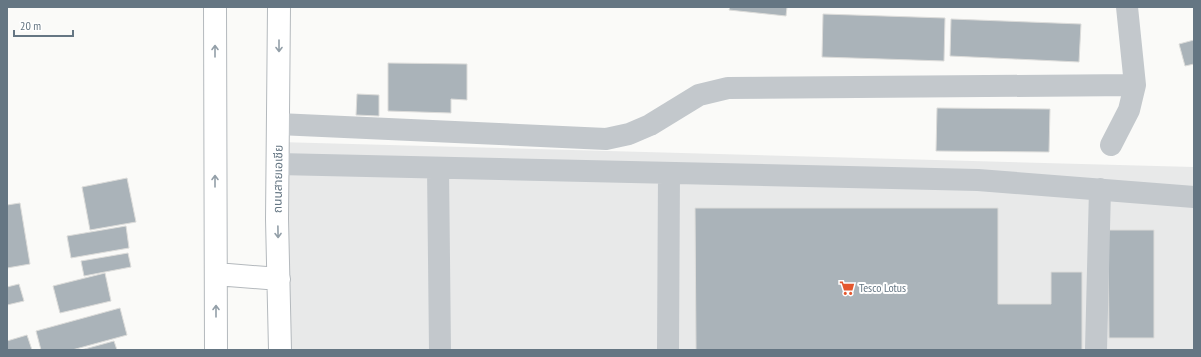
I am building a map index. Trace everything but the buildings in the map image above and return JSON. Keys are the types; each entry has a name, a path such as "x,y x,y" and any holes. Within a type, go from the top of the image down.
{"highway":[{"path":"215,7 216,350"},
{"name":"ถนนสายเอเชีย","path":"279,7 278,164 280,350"},
{"path":"216,274 279,279"}],"lane":[{"path":"1111,145 1129,110 1136,85 1127,7"},
{"path":"278,124 606,139 629,134 650,125 699,94 728,88 1136,85"},
{"path":"278,164 978,180 1194,197"},
{"path":"438,168 440,350"},
{"path":"668,350 669,173"},
{"path":"1096,350 1100,189"}],"shaded area":[{"path":"278,142 1194,167 1194,350 281,350"}],"place":[{"name":"Tesco Lotus","path":"847,288"}]}
